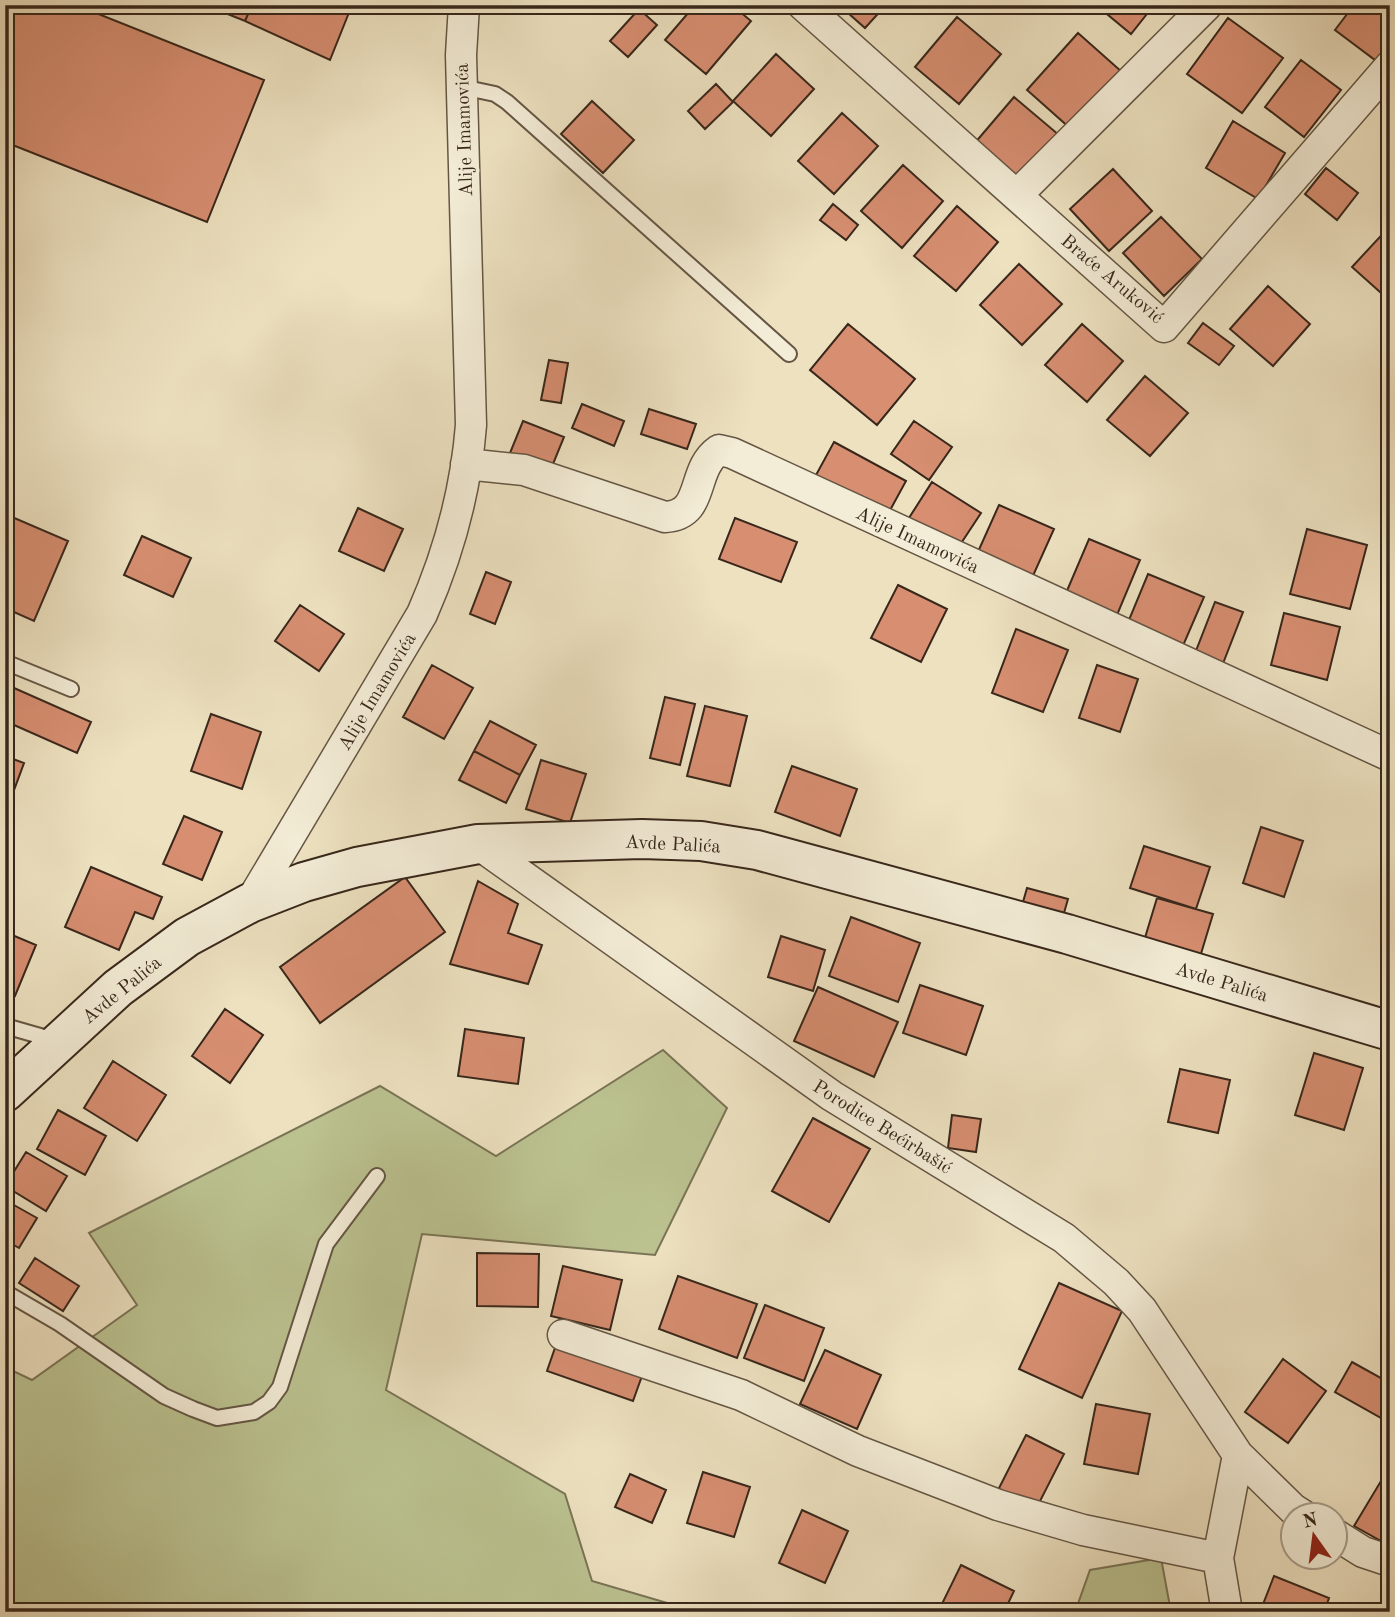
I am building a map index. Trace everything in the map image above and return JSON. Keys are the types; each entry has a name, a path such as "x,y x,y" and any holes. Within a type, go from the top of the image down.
{"street":[{"name":"Alije Imamovića","path":"250,903 422,614 437,581 447,549 466,464 471,425 462,87 464,5"},
{"name":"Braće Aruković","path":"803,5 1164,327 1390,66"},
{"path":"1017,195 1208,5"},
{"name":"Alije Imamovića","path":"466,464 524,470 665,517 679,516 690,507 707,458 719,450 732,453 1390,756"},
{"name":"Avde Palića","path":"5,1092 118,988 187,937 250,903 304,882 357,867 478,844 642,839 701,841 757,850 1067,934 1390,1031"},
{"name":"Porodice Bećirbašić","path":"478,844 832,1096 1064,1238 1116,1282 1142,1310 1238,1455 1286,1502"},
{"path":"563,1335 741,1395 858,1451 998,1505 1083,1530 1218,1558"},
{"path":"1227,1612 1218,1558 1238,1455"},
{"path":"1350,1544 1363,1552 1390,1561"}],"lane":[{"path":"462,87 495,94 507,102 789,354"},
{"path":"5,662 71,689"},
{"path":"5,1026 60,1041"},
{"path":"5,1292 60,1324 164,1396 217,1418 254,1412 269,1402 280,1387 326,1244 377,1176"}],"green space":[{"path":"663,1050 727,1108 655,1255 422,1234 386,1390 565,1494 592,1581 698,1612 5,1612 5,1367 32,1380 137,1305 89,1233 380,1086 496,1156"},
{"path":"1161,1558 1171,1612 1075,1612 1090,1570"}],"building":[{"path":"5,5 76,5 264,80 207,222 5,142"},
{"path":"205,5 252,5 245,21"},
{"path":"252,5 352,5 330,60 245,21"},
{"path":"695,5 732,5 751,21 706,74 665,40"},
{"path":"839,5 886,5 865,28"},
{"path":"1096,5 1154,5 1131,34"},
{"path":"1354,5 1386,5 1390,8 1390,48 1379,63 1335,30"},
{"path":"639,9 657,25 628,57 610,41"},
{"path":"957,17 1001,54 959,104 915,67"},
{"path":"1228,18 1283,58 1242,113 1187,74"},
{"path":"1078,33 1122,72 1071,129 1027,90"},
{"path":"776,54 814,89 771,136 733,101"},
{"path":"1301,60 1341,90 1304,137 1265,107"},
{"path":"716,84 733,102 705,129 688,111"},
{"path":"1014,97 1059,135 1019,183 974,144"},
{"path":"592,101 634,140 603,173 561,134"},
{"path":"842,113 878,146 834,194 798,161"},
{"path":"1233,121 1285,153 1258,199 1206,168"},
{"path":"903,165 943,201 902,248 861,211"},
{"path":"1326,168 1358,193 1337,220 1305,194"},
{"path":"1113,169 1152,211 1109,251 1070,209"},
{"path":"833,204 858,225 846,240 820,220"},
{"path":"957,206 998,242 956,291 914,256"},
{"path":"1161,217 1202,259 1164,296 1123,253"},
{"path":"1390,226 1390,301 1352,267"},
{"path":"1019,264 1062,304 1022,345 980,305"},
{"path":"1268,286 1310,324 1273,366 1230,329"},
{"path":"1203,323 1234,346 1219,365 1188,343"},
{"path":"848,324 915,379 877,425 810,370"},
{"path":"1082,324 1123,361 1087,402 1045,365"},
{"path":"549,360 568,363 561,403 541,400"},
{"path":"1145,376 1188,413 1150,456 1107,420"},
{"path":"582,404 624,421 614,446 572,428"},
{"path":"649,409 696,424 687,449 641,434"},
{"path":"523,421 564,437 551,469 510,453"},
{"path":"914,421 952,447 929,480 891,454"},
{"path":"834,442 906,481 888,514 816,475"},
{"path":"932,482 981,513 956,551 907,521"},
{"path":"999,505 1054,529 1032,578 977,554"},
{"path":"358,508 403,529 384,571 339,551"},
{"path":"5,514 68,541 34,621 5,608"},
{"path":"735,518 797,542 781,582 719,559"},
{"path":"1307,529 1367,545 1350,609 1290,594"},
{"path":"142,536 191,558 173,597 124,575"},
{"path":"1089,539 1140,560 1117,615 1066,593"},
{"path":"486,572 511,582 495,624 470,614"},
{"path":"1148,574 1204,597 1179,655 1124,632"},
{"path":"898,585 947,609 921,662 871,638"},
{"path":"1215,602 1243,612 1222,666 1194,656"},
{"path":"300,605 344,634 319,671 275,641"},
{"path":"1284,613 1340,627 1327,680 1271,665"},
{"path":"1016,629 1068,650 1043,712 992,693"},
{"path":"432,665 473,688 444,739 403,717"},
{"path":"1097,665 1138,679 1120,732 1079,718"},
{"path":"5,684 91,722 77,753 5,721"},
{"path":"665,697 695,704 680,765 650,758"},
{"path":"705,706 747,716 730,786 687,776"},
{"path":"211,714 261,732 242,789 191,771"},
{"path":"490,721 536,745 520,775 474,751"},
{"path":"474,751 520,775 506,803 459,780"},
{"path":"5,756 24,763 7,809 5,808"},
{"path":"541,760 586,774 570,823 526,809"},
{"path":"792,766 857,789 840,836 775,812"},
{"path":"184,816 222,832 202,880 163,864"},
{"path":"1261,827 1303,841 1284,897 1243,883"},
{"path":"1144,846 1210,867 1196,909 1130,888"},
{"path":"91,867 162,897 153,919 135,912 119,950 65,927"},
{"path":"405,877 445,932 320,1023 280,967"},
{"path":"478,881 518,904 508,933 542,945 528,984 450,964"},
{"path":"1027,888 1068,899 1062,920 1021,909"},
{"path":"1157,898 1213,914 1200,957 1144,941"},
{"path":"851,917 920,943 898,1002 829,976"},
{"path":"5,932 36,945 15,996 5,992"},
{"path":"781,936 825,950 813,991 768,977"},
{"path":"920,985 983,1006 966,1055 903,1033"},
{"path":"818,987 898,1022 874,1077 794,1041"},
{"path":"225,1009 263,1035 230,1083 192,1056"},
{"path":"465,1029 524,1038 518,1084 458,1076"},
{"path":"1314,1053 1363,1068 1344,1130 1295,1115"},
{"path":"113,1061 166,1095 137,1141 84,1108"},
{"path":"1180,1069 1230,1080 1218,1133 1168,1122"},
{"path":"58,1110 106,1136 85,1175 37,1149"},
{"path":"952,1115 981,1119 976,1152 948,1148"},
{"path":"813,1118 870,1149 829,1222 772,1191"},
{"path":"26,1152 67,1176 46,1211 5,1186"},
{"path":"5,1200 37,1218 19,1248 5,1240"},
{"path":"477,1253 539,1254 538,1307 477,1306"},
{"path":"35,1258 79,1286 63,1311 19,1283"},
{"path":"563,1266 622,1280 610,1330 551,1316"},
{"path":"678,1276 757,1304 737,1358 659,1329"},
{"path":"1059,1283 1122,1311 1082,1398 1019,1369"},
{"path":"765,1305 824,1328 804,1381 744,1358"},
{"path":"557,1342 643,1373 633,1401 547,1371"},
{"path":"825,1350 881,1375 857,1429 800,1404"},
{"path":"1283,1359 1326,1391 1288,1443 1245,1412"},
{"path":"1352,1362 1390,1383 1390,1423 1335,1392"},
{"path":"1096,1404 1150,1414 1138,1474 1084,1464"},
{"path":"1026,1435 1064,1454 1035,1511 997,1492"},
{"path":"1390,1466 1390,1546 1354,1526"},
{"path":"703,1472 750,1487 734,1537 687,1523"},
{"path":"630,1474 666,1490 652,1523 615,1507"},
{"path":"802,1510 848,1531 825,1583 779,1563"},
{"path":"961,1565 1014,1591 1004,1612 938,1612"},
{"path":"1274,1576 1329,1598 1324,1612 1260,1612"}]}
